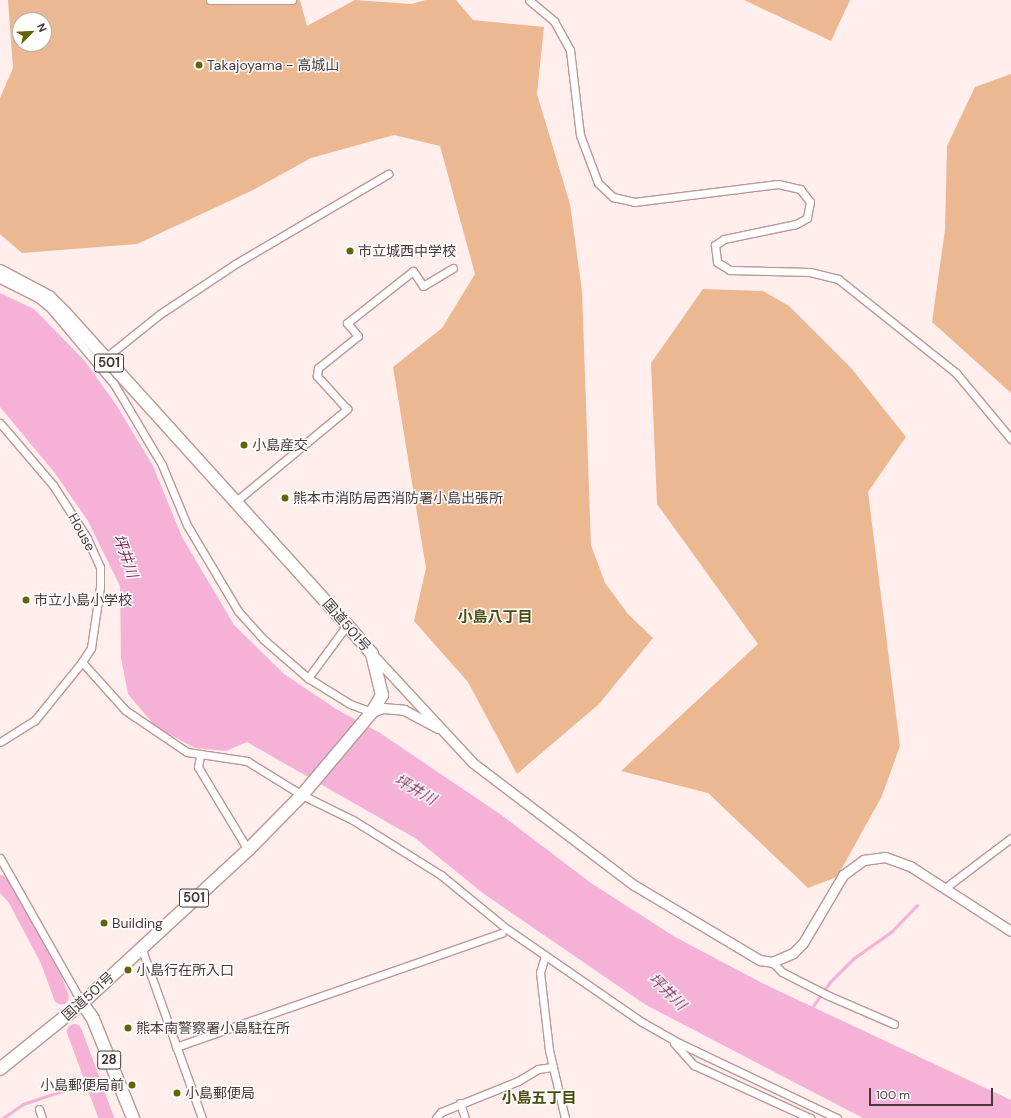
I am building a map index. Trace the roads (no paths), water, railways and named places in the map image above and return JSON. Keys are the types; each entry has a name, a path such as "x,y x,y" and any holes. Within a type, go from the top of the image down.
{"main road":[{"name":"国道501号","path":"0,271 49,297 347,625 372,654 382,695 371,714 304,793 248,850 82,1003 0,1069"},
{"name":"28","path":"82,1003 93,1019 133,1118"}],"street":[{"path":"210,0 292,0"},
{"path":"529,0 554,21 570,50 580,135 598,183 614,197 634,202 778,184 800,189 810,202 807,218 796,224 724,238 715,245 717,262 730,270 810,272 838,279 956,373 1011,439"},
{"path":"105,358 160,314 235,264 388,174"},
{"path":"235,502 348,408 317,376 318,368 358,336 347,323 413,271 423,286 453,268"},
{"path":"0,279 38,298 51,309 104,371 162,465 187,525 222,588 263,639 308,678 350,704 371,714 383,708 404,710 439,729"},
{"name":"House","path":"0,423 53,485 87,538 100,567 91,648 82,662 35,720 0,742"},
{"path":"308,678 347,625"},
{"path":"372,654 439,729 473,763 634,885 727,942 760,960 772,962 782,960 803,943 843,875 864,860 885,857 910,866 1011,931"},
{"path":"82,662 126,710 187,752 200,756 239,758 353,820 435,871 545,956 670,1038 837,1118"},
{"path":"200,756 198,767 248,850"},
{"path":"945,888 1011,838"},
{"path":"0,858 82,1003"},
{"path":"176,1046 502,933"},
{"path":"141,947 202,1118"},
{"path":"545,956 540,972 552,1067 565,1118"},
{"path":"772,962 782,972 827,995 894,1024"},
{"path":"670,1038 694,1065 810,1118"},
{"path":"436,1118 460,1103 518,1081 538,1069 552,1067"},
{"path":"460,1103 465,1118"},
{"path":"39,1109 42,1118"}],"water":[{"name":"坪井川","path":"0,293 34,309 84,360 117,406 153,466 182,537 234,625 284,674 336,709 380,733 500,814 591,883 675,937 766,985 1011,1100 1011,1118 863,1118 646,1005 484,894 415,838 247,742 226,751 195,748 156,727 128,694 121,658 120,586 88,521 54,472 0,407"}],"waterway":[{"path":"0,882 14,897 47,959 61,997"},
{"path":"811,1009 829,983 854,958 891,932 917,905"},
{"path":"74,1031 106,1118"},
{"path":"3,1118 23,1104 92,1081"}],"place":[{"name":"Takajoyama - 高城山","path":"199,65"},
{"name":"市立城西中学校","path":"350,251"},
{"name":"小島産交","path":"244,445"},
{"name":"熊本市消防局西消防署小島出張所","path":"285,498"},
{"name":"市立小島小学校","path":"26,600"},
{"name":"Building","path":"104,923"},
{"name":"小島行在所入口","path":"128,970"},
{"name":"熊本南警察署小島駐在所","path":"128,1028"},
{"name":"小島郵便局前","path":"132,1085"},
{"name":"小島郵便局","path":"177,1093"}],"district":[{"name":"小島八丁目","path":"495,618"},
{"name":"小島五丁目","path":"539,1099"}]}
